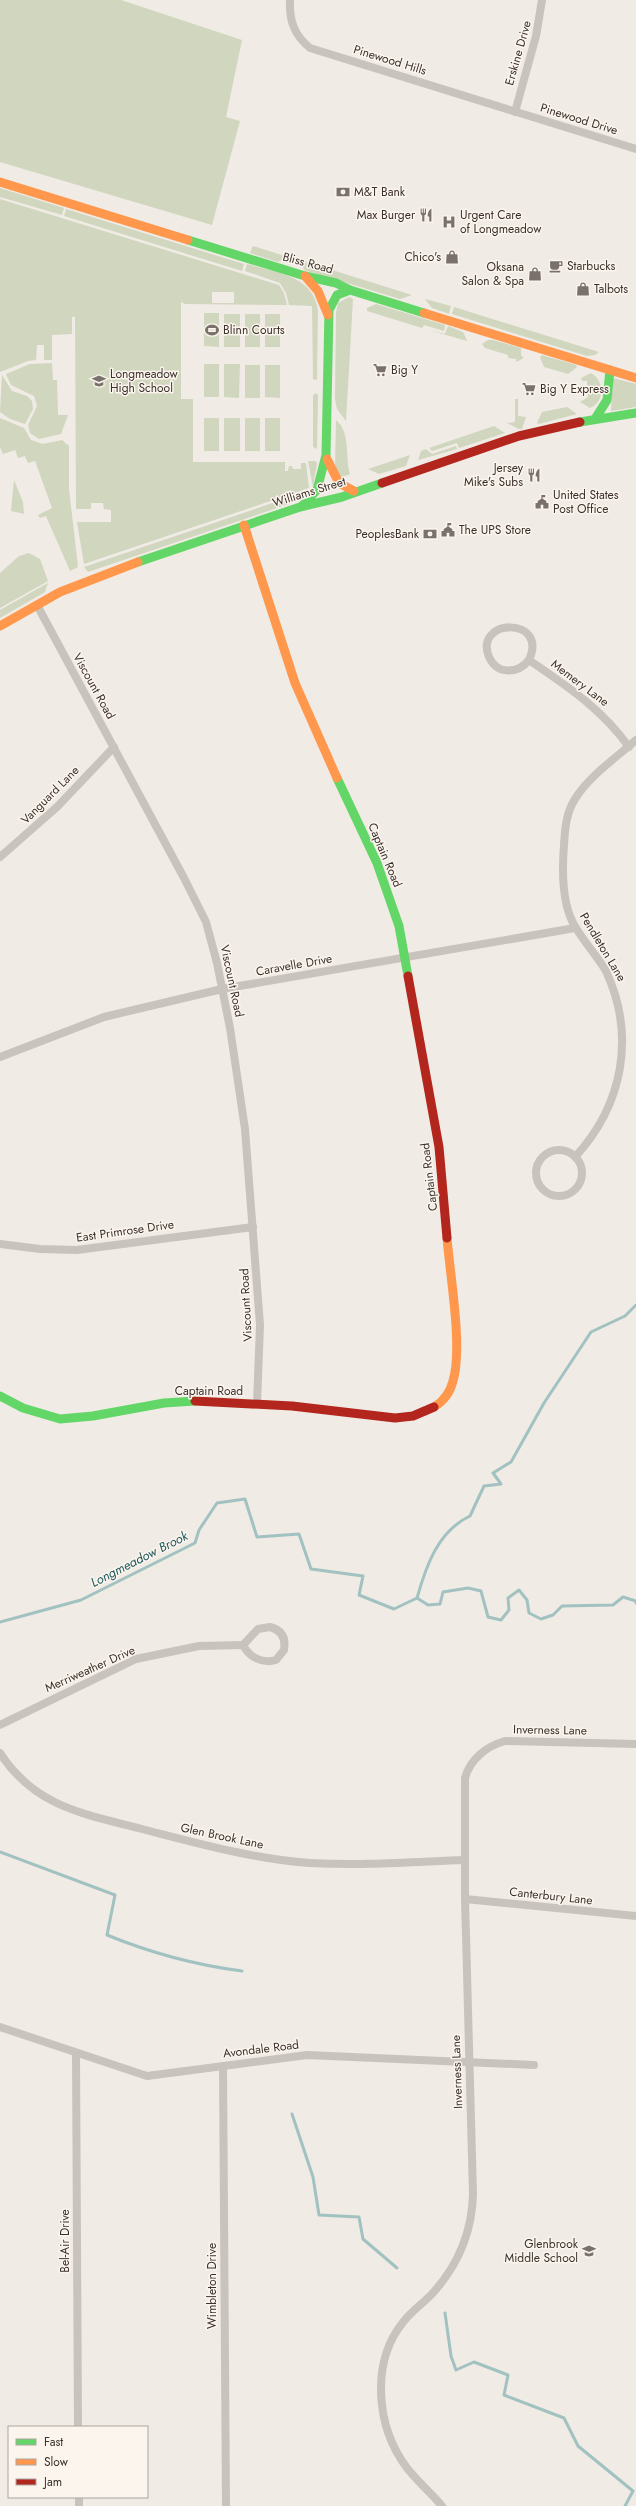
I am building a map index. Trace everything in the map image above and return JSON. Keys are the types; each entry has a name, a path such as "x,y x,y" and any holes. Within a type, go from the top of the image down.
{"main road":[{"name":"Bliss Road","path":"0,182 305,276 336,283 350,290 636,378"},
{"path":"305,276 318,291 328,315"},
{"path":"300,507 309,501 319,488 326,455 328,315 334,297 340,293 350,290"},
{"path":"595,419 606,400 610,370"},
{"name":"Williams Street","path":"0,626 36,605 105,572 244,525 300,507 324,502 519,436 595,419 636,413"},
{"path":"326,455 336,481 343,487 354,491"},
{"name":"Captain Road","path":"0,1396 40,1415 67,1420 91,1418 155,1404 208,1401 257,1403 401,1418 433,1408 443,1400 453,1383 456,1368 456,1344 439,1147 406,957 395,910 381,873 321,745 295,683 244,525"}],"street":[{"name":"Pinewood Hills","path":"290,0 293,27 300,39 310,48 515,112"},
{"name":"Erskine Drive","path":"515,112 536,36 542,0"},
{"name":"Pinewood Drive","path":"515,112 636,149"},
{"name":"Viscount Road","path":"36,605 199,907 211,940 230,1028 245,1130 254,1228 260,1325 257,1403"},
{"path":"509,626 518,628 526,633 531,641 532,651 529,660 517,670 502,669 493,663 488,654 489,639 500,628 509,626"},
{"name":"Memery Lane","path":"529,660 596,707 614,726 629,747"},
{"name":"Pendleton Lane","path":"575,1157 591,1140 608,1113 620,1082 625,1048 622,1013 616,991 606,971 575,928 568,906 563,875 567,816 575,798 588,782 636,740"},
{"name":"Vanguard Lane","path":"0,858 57,808 114,747"},
{"name":"Caravelle Drive","path":"0,1057 104,1017 222,989 575,928"},
{"path":"559,1150 575,1157 579,1161 582,1173 574,1190 563,1196 557,1196 541,1187 536,1171 544,1156 559,1150"},
{"name":"East Primrose Drive","path":"0,1244 40,1249 77,1250 254,1228"},
{"path":"270,1627 281,1632 285,1643 281,1656 270,1661 254,1658 243,1645 258,1629 270,1627"},
{"name":"Merriweather Drive","path":"0,1726 136,1659 187,1648 243,1645"},
{"name":"Inverness Lane","path":"441,2506 403,2461 386,2425 381,2390 387,2353 394,2336 405,2320 448,2274 466,2238 474,2194 468,2062 464,1860 465,1778 472,1763 489,1747 505,1741 525,1740 636,1744"},
{"name":"Glen Brook Lane","path":"0,1753 15,1774 29,1787 61,1806 212,1848 315,1863 372,1864 464,1860"},
{"name":"Canterbury Lane","path":"465,1899 636,1916"},
{"name":"Avondale Road","path":"0,2027 76,2054 147,2076 307,2055 534,2065"},
{"name":"Bel-Air Drive","path":"76,2054 78,2426"},
{"name":"Wimbleton Drive","path":"223,2066 226,2506"}],"green space":[{"path":"0,0 121,0 242,40 226,117 240,121 212,225 0,162"},
{"path":"0,188 64,208 62,215 0,197"},
{"name":"Longmeadow High School","path":"0,199 279,285 284,293 287,305 185,304 181,302 181,399 193,399 193,462 285,462 285,471 288,471 289,466 292,466 293,469 301,469 301,463 306,463 309,488 84,564 77,522 111,522 111,510 104,509 103,503 91,503 91,509 76,509 75,317 72,317 72,334 52,335 52,360 44,360 44,345 37,345 36,360 28,361 0,372","holes":["212,292 234,292 234,303 212,303"]},
{"path":"66,209 244,264 242,271 64,216"},
{"path":"253,246 288,257 278,262 250,253"},
{"path":"300,260 412,295 400,299 304,270"},
{"path":"247,264 292,277 309,290 315,299 318,311 317,380 313,379 312,306 289,305 286,293 280,283 245,271"},
{"path":"349,297 353,299 346,421 337,409 335,399 336,313 338,303"},
{"path":"425,299 451,306 449,314 432,308"},
{"path":"376,304 445,325 444,331 424,325 422,328 367,311 367,308"},
{"path":"454,307 599,352 595,355 587,356 452,314"},
{"name":"Blinn Courts","path":"204,313 219,313 219,347 204,346"},
{"name":"Blinn Courts","path":"224,314 240,314 240,347 224,347"},
{"name":"Blinn Courts","path":"245,314 260,314 260,347 245,347"},
{"name":"Blinn Courts","path":"265,314 280,314 280,347 265,347"},
{"path":"448,326 463,332 467,341 425,329 445,334"},
{"path":"488,340 521,348 521,355 524,358 516,362 516,359 508,358 508,355 485,348 482,344"},
{"path":"542,355 576,365 577,367 568,374 544,367 540,357"},
{"path":"52,363 53,380 57,380 58,415 68,415 61,434 39,439 30,433 28,425 37,406 34,396 11,385 6,374 30,364"},
{"name":"Blinn Courts","path":"204,364 219,364 219,397 204,397"},
{"name":"Blinn Courts","path":"224,364 240,364 239,398 224,397"},
{"name":"Blinn Courts","path":"245,365 260,365 260,398 245,398"},
{"name":"Blinn Courts","path":"265,365 280,365 280,398 265,397"},
{"path":"591,373 599,381 601,386 601,396 595,405 590,408 580,402 588,397 587,381 582,381 581,378"},
{"path":"2,375 12,391 27,396 32,401 33,409 25,424 10,419 0,412"},
{"path":"613,378 636,384 636,407 611,411"},
{"path":"316,393 318,395 317,449 313,447 313,395"},
{"path":"515,399 518,399 518,416 526,417 522,429 507,423 515,422"},
{"path":"567,407 577,414 539,424 537,423 542,412"},
{"path":"0,418 24,428 31,440 43,444 62,440 69,446 69,489 78,567 70,571 46,516 40,518 38,515 52,508 35,461 28,463 25,456 18,458 15,450 3,454 0,447"},
{"path":"204,418 219,418 219,451 204,451"},
{"path":"224,418 240,418 240,451 224,451"},
{"path":"245,418 260,418 260,451 245,451"},
{"path":"265,418 280,418 280,451 265,451"},
{"path":"336,420 341,425 346,438 350,474 340,478 335,468"},
{"path":"494,426 505,433 459,448 457,443 432,451 429,448"},
{"path":"456,446 457,449 418,460 421,451 426,449 432,454"},
{"path":"410,455 406,466 379,474 368,469"},
{"path":"308,461 315,461 317,463 313,487"},
{"path":"14,480 23,502 24,514 11,511"},
{"path":"311,490 292,503 88,572 84,567"},
{"path":"29,553 40,559 48,581 0,608 0,573 19,556"},
{"path":"48,583 45,592 0,618 0,610"}],"waterway":[{"path":"417,1598 429,1562 442,1540 449,1531 470,1516 484,1486 501,1484 493,1473 511,1462 544,1403 591,1332 625,1316 636,1305"},
{"name":"Longmeadow Brook","path":"0,1622 81,1600 195,1543 199,1530 217,1503 245,1499 257,1537 299,1534 311,1569 363,1576 359,1595 394,1609 417,1598 428,1605 440,1604 443,1592 468,1588 481,1591 488,1617 501,1620 509,1610 508,1598 519,1590 527,1600 529,1613 541,1619 553,1615 562,1606 613,1605 623,1597 636,1601 636,1603"},
{"path":"0,1852 115,1895 107,1935 173,1958 242,1971"},
{"path":"292,2114 313,2177 319,2215 359,2217 363,2239 397,2268"},
{"path":"445,2313 451,2356 456,2370 474,2362 508,2375 504,2395 564,2418 578,2446 633,2491 625,2506"}],"traffic: fast":[{"path":"188,240 305,276 336,283 350,290 424,313"},
{"path":"302,506 317,490 326,455 329,310 337,295 350,290"},
{"path":"595,419 607,400 610,370"},
{"path":"580,422 636,413"},
{"path":"138,562 300,507 342,497 382,483"},
{"path":"337,778 377,863 399,926 408,976"},
{"path":"0,1396 23,1408 60,1419 93,1416 164,1403 195,1401"}],"traffic: slow":[{"path":"0,182 188,240"},
{"path":"305,276 318,291 328,315"},
{"path":"424,313 636,378"},
{"path":"327,459 339,483 354,491"},
{"path":"244,525 295,683 337,778"},
{"path":"0,626 60,592 138,562"},
{"path":"434,1407 441,1402 448,1393 453,1381 456,1367 457,1350 455,1311 447,1238"}],"traffic: jam":[{"path":"382,483 519,436 580,422"},
{"path":"408,976 439,1147 447,1238"},
{"path":"195,1401 292,1406 395,1418 413,1416 434,1407"}],"place":[{"name":"M&T Bank","path":"343,192"},
{"name":"Max Burger","path":"426,215"},
{"name":"Urgent Care of Longmeadow","path":"449,222"},
{"name":"Chico's","path":"452,257"},
{"name":"Starbucks","path":"556,266"},
{"name":"Oksana Salon & Spa","path":"535,274"},
{"name":"Talbots","path":"583,289"},
{"name":"Blinn Courts","path":"212,330"},
{"name":"Big Y","path":"380,370"},
{"name":"Longmeadow High School","path":"99,381"},
{"name":"Big Y Express","path":"529,389"},
{"name":"Jersey Mike's Subs","path":"534,475"},
{"name":"United States Post Office","path":"542,502"},
{"name":"The UPS Store","path":"448,530"},
{"name":"PeoplesBank","path":"430,534"},
{"name":"Glenbrook Middle School","path":"589,2251"}]}
